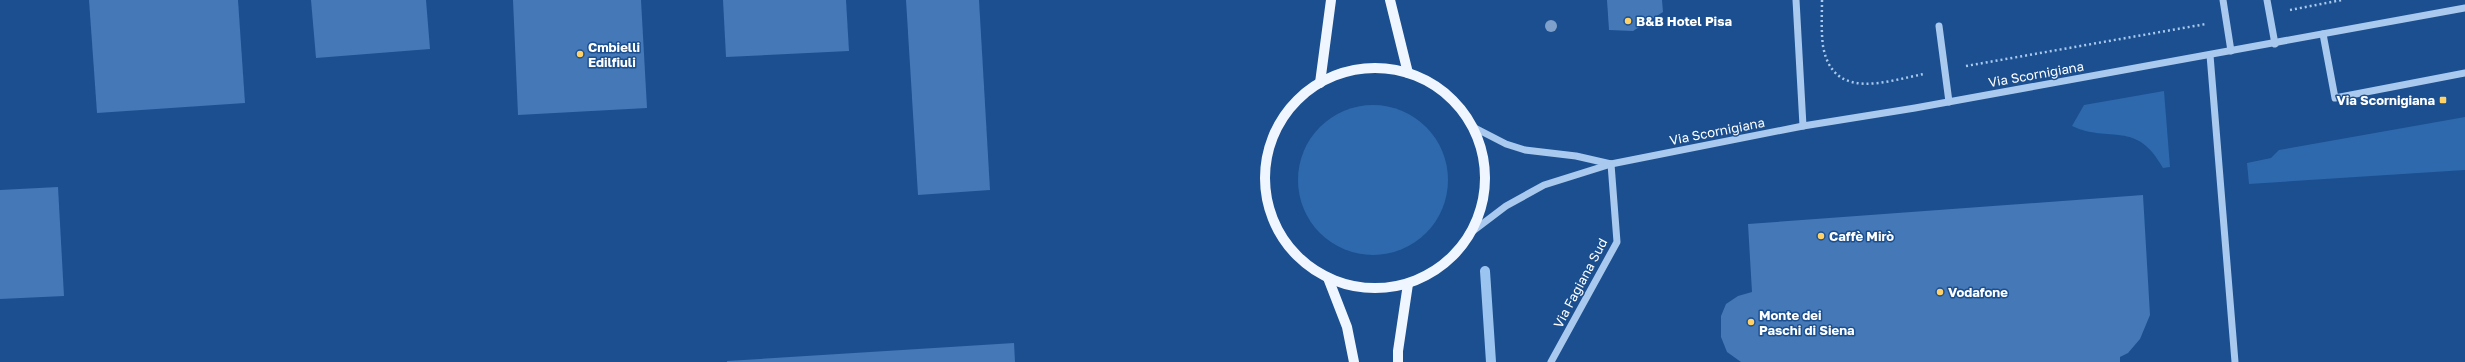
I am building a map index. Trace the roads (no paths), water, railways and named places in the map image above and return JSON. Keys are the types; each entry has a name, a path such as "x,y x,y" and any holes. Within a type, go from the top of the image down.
{"main road":[{"path":"1320,83 1331,0"},
{"path":"1390,0 1408,73"},
{"path":"1358,69 1389,69 1408,73 1426,80 1446,94 1459,107 1473,127 1485,164 1485,186 1481,209 1473,230 1461,248 1445,263 1408,284 1389,288 1351,286 1328,278 1299,258 1281,236 1268,205 1265,175 1269,150 1275,133 1286,112 1301,97 1320,83 1358,69"},
{"path":"1328,278 1347,327 1354,362"},
{"path":"1398,362 1398,351 1408,284"}],"street":[{"path":"1796,0 1803,126"},
{"path":"2223,0 2231,51"},
{"path":"2267,0 2275,44"},
{"name":"Via Scornigiana","path":"1473,230 1506,206 1544,185 1611,164 1803,126 1949,102 2275,44 2465,8"},
{"path":"1939,26 1949,102"},
{"path":"2323,34 2335,98 2465,73"},
{"path":"2210,55 2235,362"},
{"name":"Via Scornigiana","path":"1473,127 1506,144 1525,150 1576,156 1611,164"},
{"name":"Via Fagiana Sud","path":"1551,362 1617,242 1611,164"}],"waterway":[{"path":"1485,271 1491,362"}],"place":[{"name":"B&B Hotel Pisa","path":"1628,21"},
{"name":"Cmbielli Edilfiuli","path":"580,54"},
{"name":"Via Scornigiana","path":"2443,100"},
{"name":"Caffè Mirò","path":"1821,236"},
{"name":"Vodafone","path":"1940,292"},
{"name":"Monte dei Paschi di Siena","path":"1751,322"}]}
